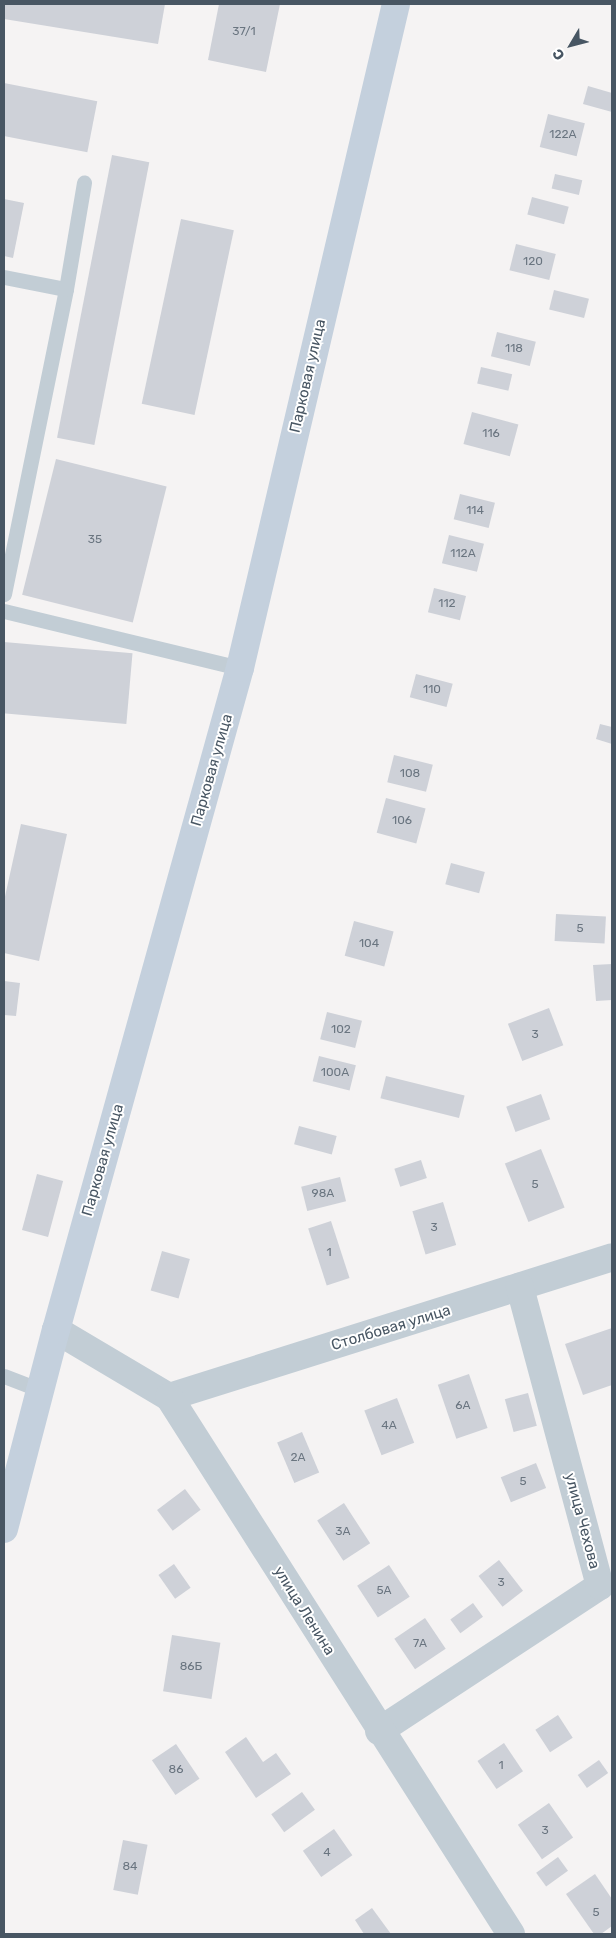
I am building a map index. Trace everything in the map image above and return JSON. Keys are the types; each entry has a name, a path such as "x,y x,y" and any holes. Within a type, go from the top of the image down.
{"main road":[{"name":"Парковая улица","path":"4,1527 56,1330 240,668 396,4"}],"street":[{"name":"Столбовая улица","path":"169,1397 612,1257"},
{"name":"улица Чехова","path":"379,1731 600,1586 520,1287"},
{"name":"улица Ленина","path":"56,1330 169,1397 379,1731 511,1934"}],"lane":[{"path":"4,594 66,290 84,183"},
{"path":"4,277 66,290"},
{"path":"4,611 240,668"},
{"path":"4,1376 40,1390"}],"building":[{"path":"4,4 165,4 158,44 4,19"},
{"path":"219,4 280,4 266,72 208,60"},
{"path":"4,83 97,101 87,152 4,136"},
{"path":"588,86 612,93 612,112 583,104"},
{"path":"548,114 585,123 577,156 540,147"},
{"path":"112,155 149,162 94,445 57,438"},
{"path":"555,174 582,180 579,195 552,189"},
{"path":"532,197 569,207 564,224 527,214"},
{"path":"4,199 24,203 13,258 4,256"},
{"path":"181,219 234,230 195,415 142,404"},
{"path":"516,244 556,254 549,280 509,270"},
{"path":"554,290 589,299 584,318 549,309"},
{"path":"497,332 536,342 530,366 491,356"},
{"path":"481,367 512,374 508,391 477,384"},
{"path":"472,412 518,424 510,456 463,444"},
{"path":"56,459 167,487 133,622 22,595"},
{"path":"460,494 495,503 489,528 454,519"},
{"path":"449,535 484,544 477,572 442,563"},
{"path":"434,588 466,596 460,620 428,612"},
{"path":"4,642 133,653 126,724 4,713"},
{"path":"416,674 453,684 446,707 410,697"},
{"path":"600,724 612,727 612,744 596,739"},
{"path":"394,755 433,765 426,792 387,782"},
{"path":"386,798 426,809 416,843 377,833"},
{"path":"21,824 67,834 39,961 4,953 4,901"},
{"path":"451,863 485,872 479,893 445,884"},
{"path":"556,914 606,917 605,944 555,941"},
{"path":"354,921 394,932 384,966 345,956"},
{"path":"612,964 612,1000 596,1001 593,965"},
{"path":"4,981 20,983 16,1016 4,1015"},
{"path":"549,1008 563,1045 522,1061 508,1024"},
{"path":"327,1012 362,1021 355,1048 320,1039"},
{"path":"319,1056 356,1065 350,1090 313,1081"},
{"path":"386,1076 465,1096 459,1118 380,1098"},
{"path":"541,1094 550,1119 515,1132 506,1107"},
{"path":"299,1126 337,1136 332,1154 294,1144"},
{"path":"541,1149 565,1207 528,1222 505,1164"},
{"path":"421,1160 427,1178 400,1187 394,1169"},
{"path":"37,1174 63,1181 48,1237 22,1230"},
{"path":"340,1177 346,1201 307,1211 301,1187"},
{"path":"443,1202 456,1245 426,1254 412,1211"},
{"path":"331,1221 350,1278 327,1285 308,1228"},
{"path":"162,1251 190,1259 179,1298 151,1290"},
{"path":"612,1328 612,1385 583,1395 565,1344"},
{"path":"469,1374 488,1428 456,1439 438,1385"},
{"path":"528,1393 537,1426 514,1432 505,1399"},
{"path":"397,1398 414,1443 382,1455 364,1411"},
{"path":"302,1432 319,1473 294,1483 277,1443"},
{"path":"536,1463 546,1488 511,1502 501,1477"},
{"path":"185,1489 201,1510 173,1531 157,1510"},
{"path":"344,1503 370,1543 343,1561 317,1520"},
{"path":"499,1560 523,1591 503,1607 479,1576"},
{"path":"174,1564 191,1588 175,1599 158,1575"},
{"path":"389,1565 410,1597 378,1618 357,1586"},
{"path":"473,1603 483,1617 460,1633 450,1619"},
{"path":"425,1618 446,1649 415,1669 394,1639"},
{"path":"172,1635 220,1643 211,1699 163,1691"},
{"path":"558,1715 573,1738 550,1752 535,1730"},
{"path":"246,1737 263,1762 276,1753 291,1774 256,1798 225,1752"},
{"path":"504,1743 523,1771 496,1789 477,1761"},
{"path":"176,1744 199,1779 175,1795 152,1760"},
{"path":"599,1760 608,1773 587,1788 578,1775"},
{"path":"302,1792 315,1810 284,1832 271,1814"},
{"path":"549,1803 573,1837 542,1859 518,1825"},
{"path":"334,1829 352,1855 321,1877 303,1851"},
{"path":"123,1840 148,1845 138,1895 113,1890"},
{"path":"558,1857 568,1871 546,1887 536,1873"},
{"path":"595,1874 612,1899 612,1926 601,1934 594,1934 566,1894"},
{"path":"372,1908 391,1934 364,1934 355,1920"}]}
